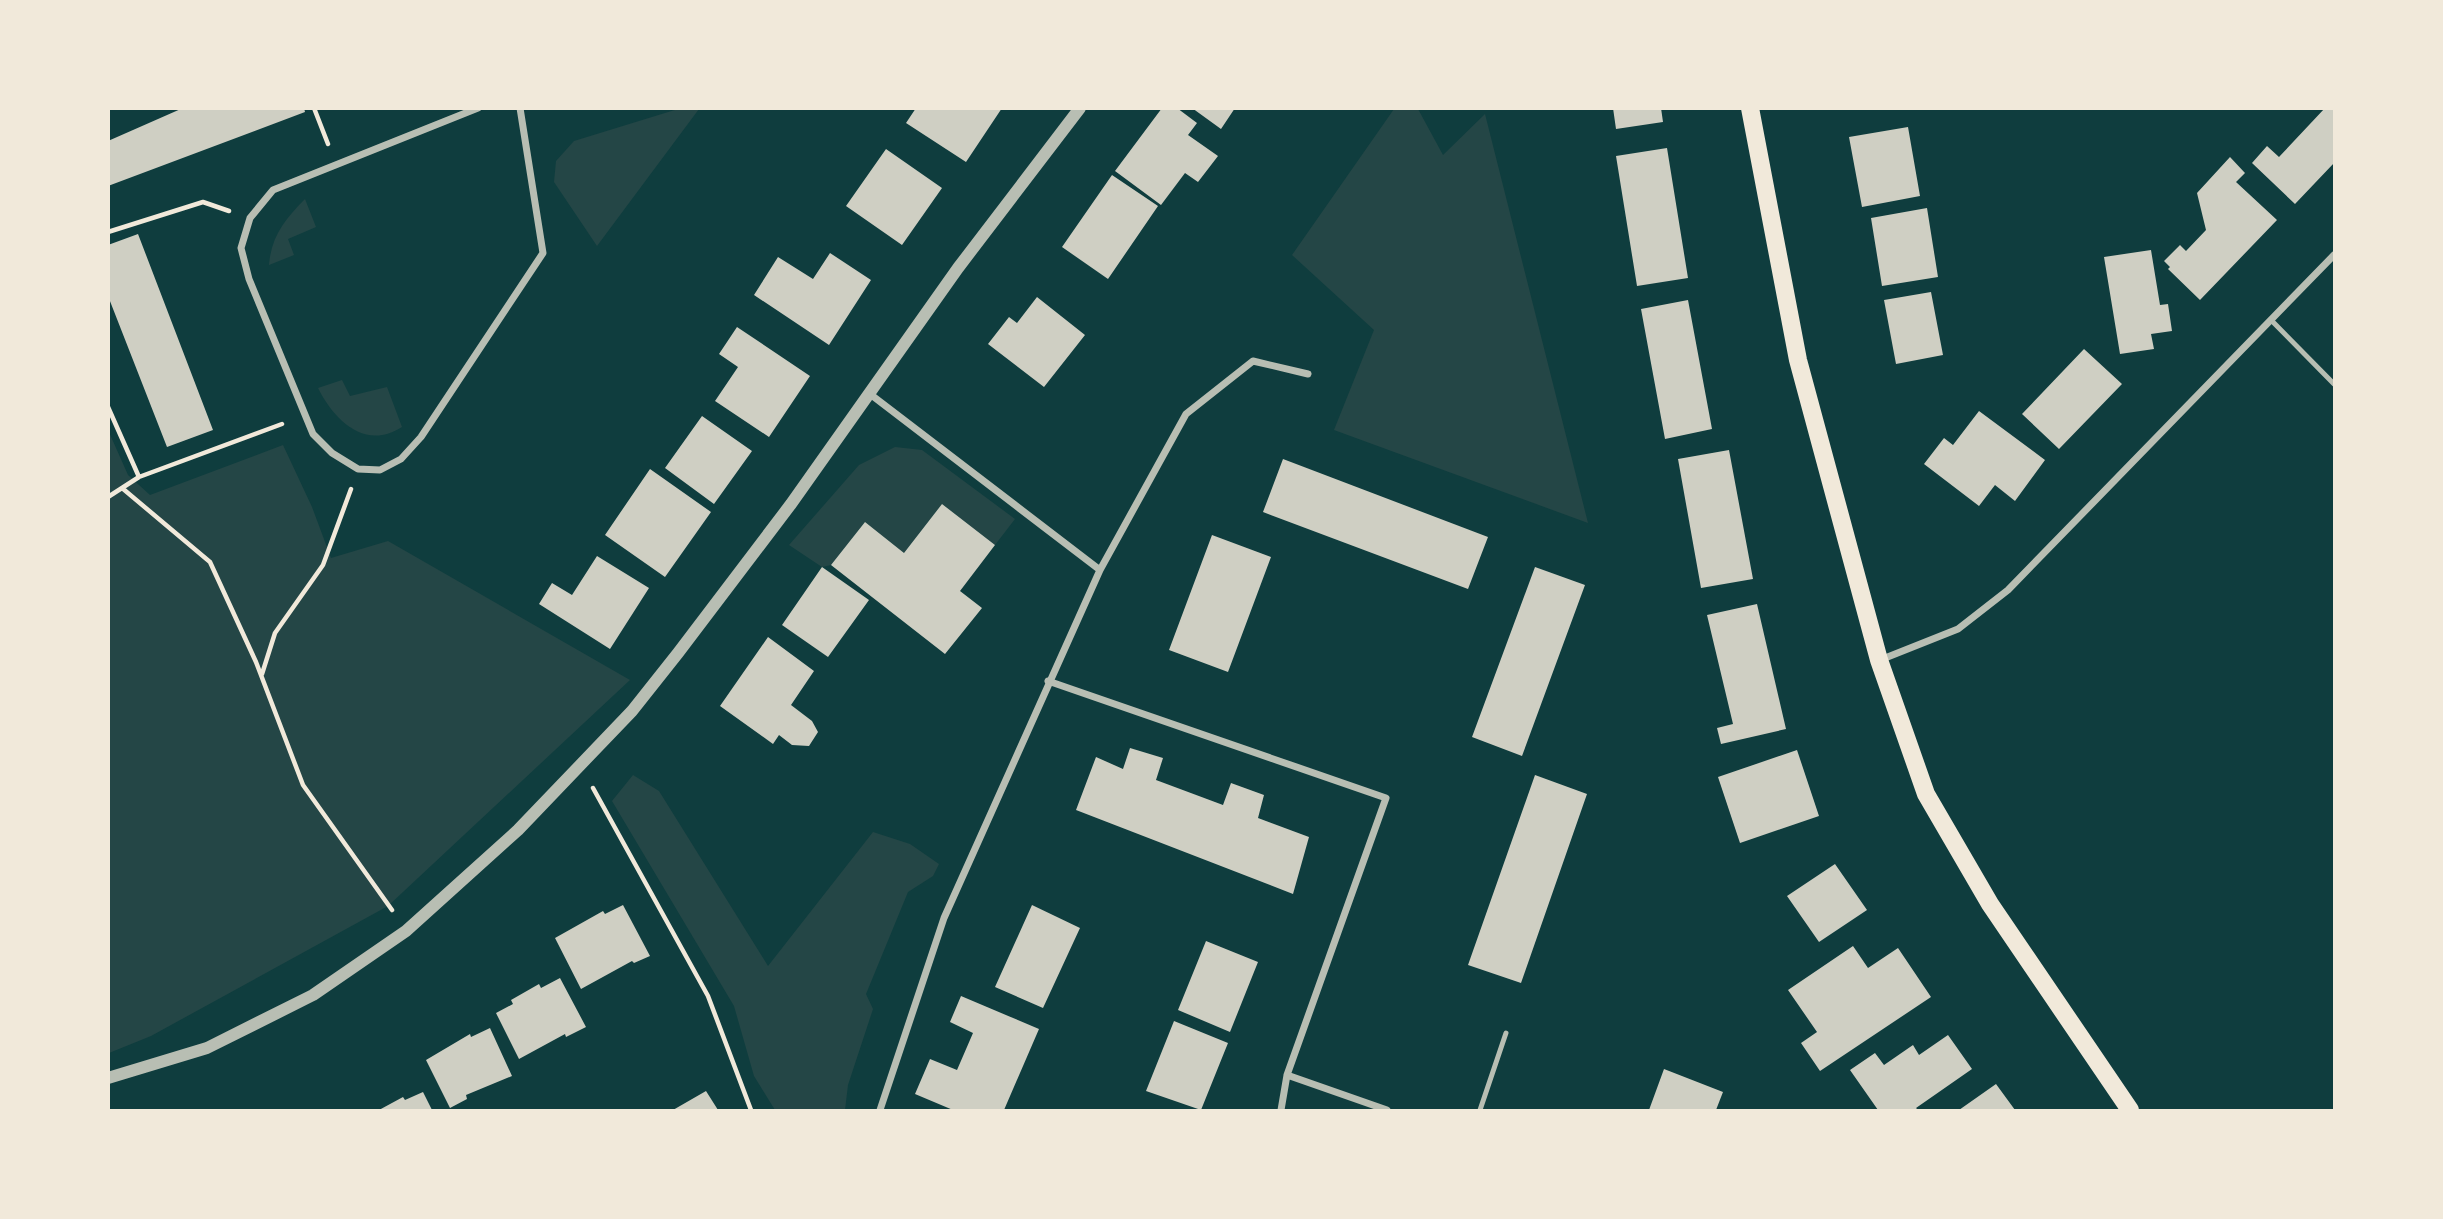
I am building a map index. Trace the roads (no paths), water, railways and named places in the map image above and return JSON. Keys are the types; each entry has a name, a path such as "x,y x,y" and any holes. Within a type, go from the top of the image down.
{"main road":[{"path":"1750,108 1798,360 1879,660 1926,794 1990,904 2130,1111"}],"street":[{"path":"478,108 274,190 250,218 241,248 249,279 313,434 332,453 358,469 380,470 401,460 421,437 543,253 520,108"},
{"path":"108,1078 144,1070 207,1048 313,995 406,931 518,830 632,711 678,653 870,394 958,268 1080,108"},
{"path":"1879,660 1958,629 2008,590 2334,255"},
{"path":"880,1111 944,918 1048,681 1100,570 1186,414 1253,361 1308,374"},
{"path":"870,394 1100,570"},
{"path":"1048,681 1386,798 1287,1075 1282,1111"},
{"path":"1287,1075 1387,1111"}],"lane":[{"path":"2272,321 2334,384"},
{"path":"1480,1111 1506,1033"}]}
